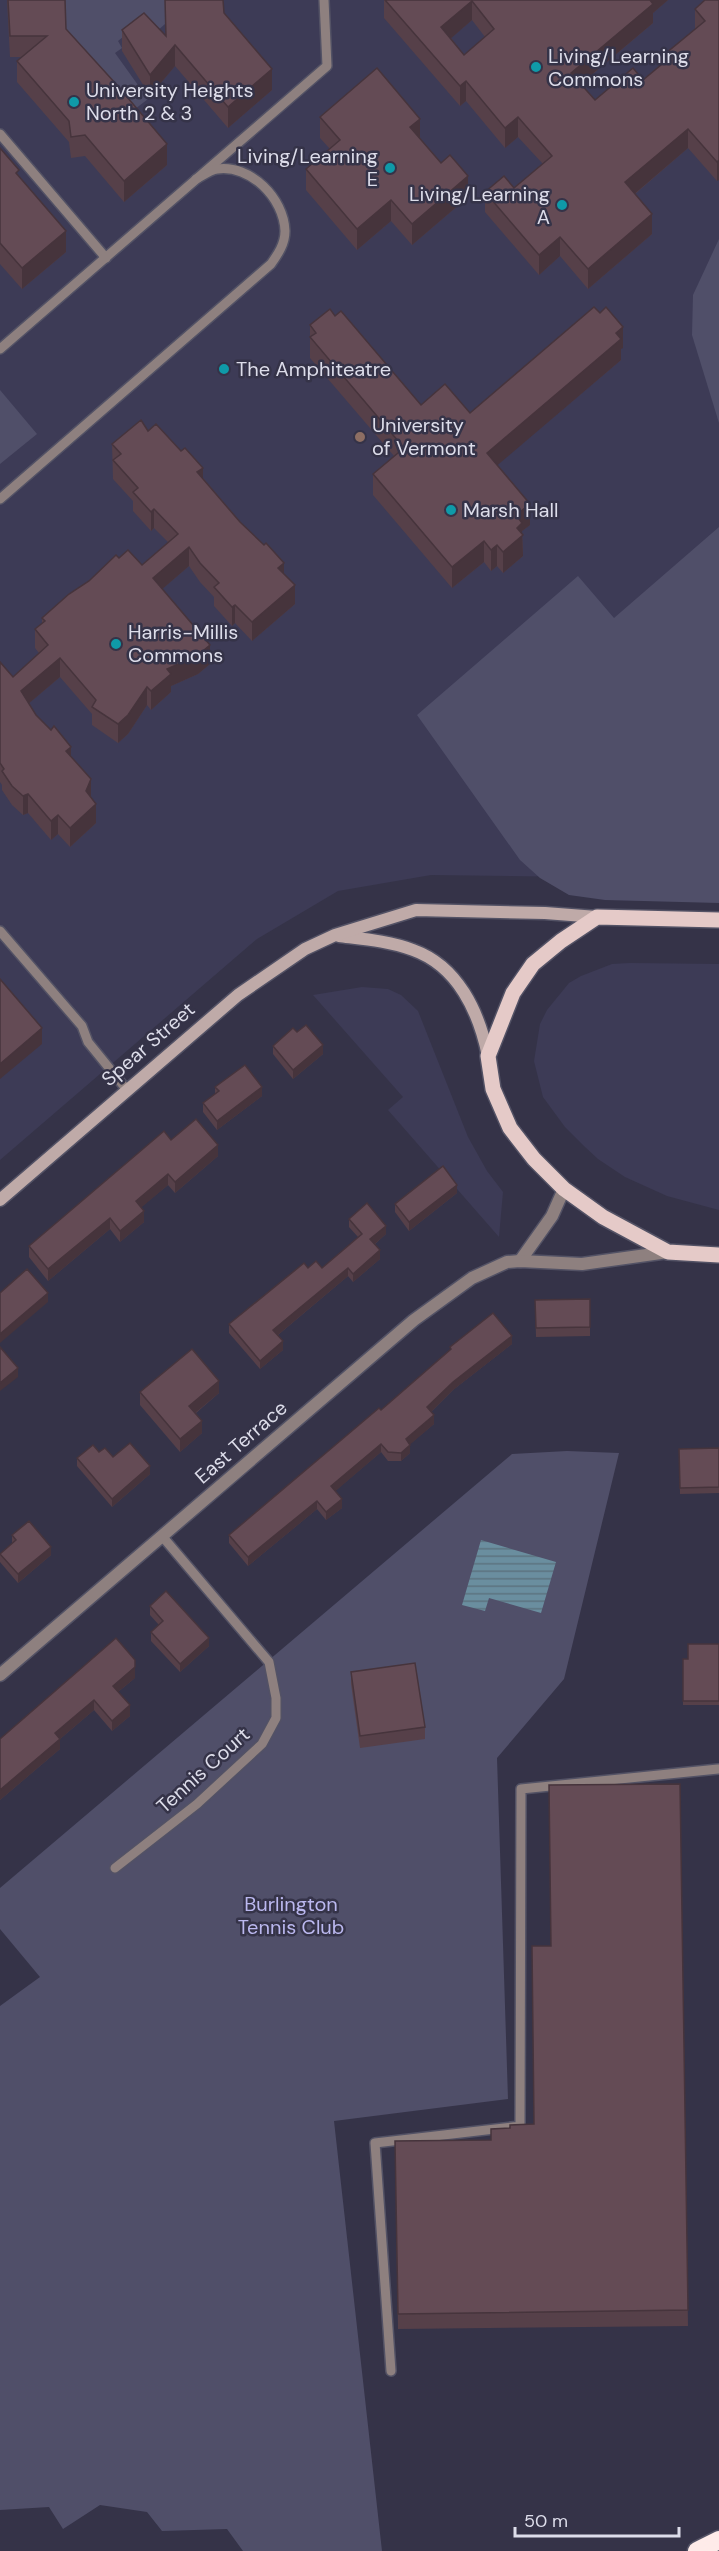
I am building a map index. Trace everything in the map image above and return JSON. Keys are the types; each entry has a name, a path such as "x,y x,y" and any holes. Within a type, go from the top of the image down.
{"highway":[{"path":"697,2551 719,2540"}],"main road":[{"name":"Spear Street","path":"0,1200 238,994 305,949 335,935 416,910 719,920"},
{"path":"488,1056 513,993 533,964 561,940 597,917"},
{"path":"335,935 389,943 415,950 446,969 468,999 477,1016 488,1056 493,1089 510,1128 534,1159 564,1190 603,1217 668,1252 719,1256"}],"street":[{"path":"520,1261 552,1216 564,1190"},
{"name":"East Terrace","path":"0,1675 432,1305 472,1278 499,1265 520,1261 582,1264 668,1252"}],"lane":[{"path":"0,349 327,66 324,0"},
{"path":"0,134 106,258"},
{"path":"0,499 262,272 280,252 285,231 281,213 270,193 255,179 240,170 216,169 196,179"},
{"path":"0,931 82,1026 88,1042 127,1090"},
{"name":"Tennis Court","path":"115,1868 205,1796 261,1744 276,1718 276,1698 269,1662 162,1536"},
{"path":"392,2372 375,2143 520,2126 521,1790 719,1768"}],"shaded area":[{"name":"University of Vermont","path":"0,0 719,0 719,879 431,875 338,891 257,939 0,1160"},
{"path":"612,964 719,964 719,1210 667,1196 625,1177 598,1159 584,1146 565,1127 543,1097 534,1061 540,1024 547,1010 569,983 581,976"},
{"path":"362,987 388,989 401,995 418,1011 468,1137 487,1171 503,1192 499,1237 388,1110 403,1097 313,995"},
{"path":"481,1540 556,1562 541,1613 489,1598 485,1611 462,1605"}],"green space":[{"path":"64,0 165,0 165,24 148,39 129,32 118,41 122,48 115,53 148,99 126,116 65,40"},
{"path":"719,239 719,423 692,335 693,295"},
{"path":"0,390 37,434 0,464"},
{"path":"719,527 719,903 605,900 569,895 540,878 520,860 417,715 578,576 614,618"},
{"name":"Burlington Tennis Club","path":"567,1451 619,1453 564,1679 497,1758 508,2099 334,2121 382,2551 243,2551 227,2529 162,2531 147,2512 100,2505 63,2529 49,2507 0,2510 0,2006 40,1977 0,1929 0,1888 512,1454"}],"building":[{"name":"University Heights North 2 & 3","path":"8,0 65,0 66,29 167,144 124,181 85,135 71,137 69,121 17,61 47,36 10,36"},
{"path":"165,0 223,0 224,13 272,69 228,107 175,45 150,75 122,30 144,13 166,36"},
{"path":"385,0 650,0 653,4 571,73 595,100 633,68 643,80 668,59 665,54 705,21 695,9 705,0 719,0 719,160 717,162 688,129 625,182 652,214 588,269 560,237 539,255 485,192 504,176 514,188 552,156 518,117 505,128 466,81 460,86","holes":["472,1 494,29 464,55 441,27"]},
{"name":"Living/Learning E","path":"377,68 420,119 410,127 441,163 450,155 468,176 412,224 391,200 357,229 306,169 340,140 320,117"},
{"path":"0,148 19,170 16,173 66,231 22,268 0,243"},
{"path":"594,307 600,313 606,307 623,327 616,333 621,339 487,453 530,504 516,515 522,523 517,528 523,535 503,552 497,545 491,550 484,541 452,567 373,474 404,448 310,337 316,333 310,325 330,309 335,316 341,311 421,405 445,384 470,413"},
{"path":"141,420 148,431 156,424 181,451 185,448 203,468 197,472 240,522 264,545 266,543 284,563 278,568 295,585 252,622 235,605 232,607 214,587 219,583 189,547 153,578 210,645 198,655 167,669 171,674 151,691 147,687 128,715 118,724 92,707 96,700 60,658 21,691 36,715 51,730 54,726 71,747 66,751 91,779 86,791 96,804 70,828 58,815 51,821 28,794 23,796 12,786 2,771 4,769 0,763 0,662 13,677 48,645 35,629 45,621 42,618 69,594 89,581 116,555 119,558 128,550 142,565 178,534 154,509 151,512 133,492 138,488 113,460 121,454 112,444"},
{"path":"0,979 42,1028 0,1064"},
{"path":"306,1025 323,1045 293,1070 273,1046 293,1028 297,1032"},
{"path":"245,1065 262,1087 217,1121 203,1103 219,1091 215,1087"},
{"path":"196,1119 218,1145 175,1182 168,1174 136,1201 144,1211 120,1231 110,1218 48,1269 29,1246 164,1131 171,1140"},
{"path":"443,1166 457,1185 409,1222 395,1204"},
{"path":"367,1203 386,1226 370,1239 380,1250 353,1274 348,1268 273,1330 283,1341 260,1361 229,1324 304,1263 308,1268 316,1261 322,1268 362,1234 349,1219"},
{"path":"27,1269 48,1293 0,1334 0,1293"},
{"path":"590,1299 590,1327 536,1328 535,1300"},
{"path":"493,1313 512,1336 453,1382 427,1407 434,1415 406,1439 410,1445 401,1453 388,1452 381,1444 331,1486 342,1499 326,1512 317,1501 248,1557 229,1535 379,1408 381,1410 451,1349 450,1347"},
{"path":"0,1347 18,1368 0,1383"},
{"path":"192,1349 219,1381 189,1406 202,1421 180,1439 140,1392"},
{"path":"130,1443 150,1466 112,1499 77,1458 93,1445 99,1452 105,1448 113,1457"},
{"path":"719,1448 719,1487 680,1488 679,1449"},
{"path":"29,1521 51,1547 18,1574 0,1554 16,1540 12,1535"},
{"path":"166,1591 209,1638 180,1664 151,1632 163,1621 150,1606"},
{"path":"116,1638 135,1660 135,1667 113,1686 130,1705 112,1721 94,1700 55,1733 60,1739 0,1790 0,1739"},
{"path":"688,1644 719,1644 719,1701 683,1701 683,1659 688,1659"},
{"path":"415,1663 425,1727 360,1736 351,1672"},
{"path":"680,1784 688,2310 398,2314 395,2141 491,2140 491,2129 534,2124 532,1946 551,1946 549,1785"}],"place":[{"name":"Living/Learning Commons","path":"536,67"},
{"name":"University Heights North 2 & 3","path":"74,102"},
{"name":"Living/Learning E","path":"390,168"},
{"name":"Living/Learning A","path":"562,205"},
{"name":"The Amphiteatre","path":"224,369"},
{"name":"University of Vermont","path":"360,437"},
{"name":"Marsh Hall","path":"451,510"},
{"name":"Harris-Millis Commons","path":"116,644"}]}
